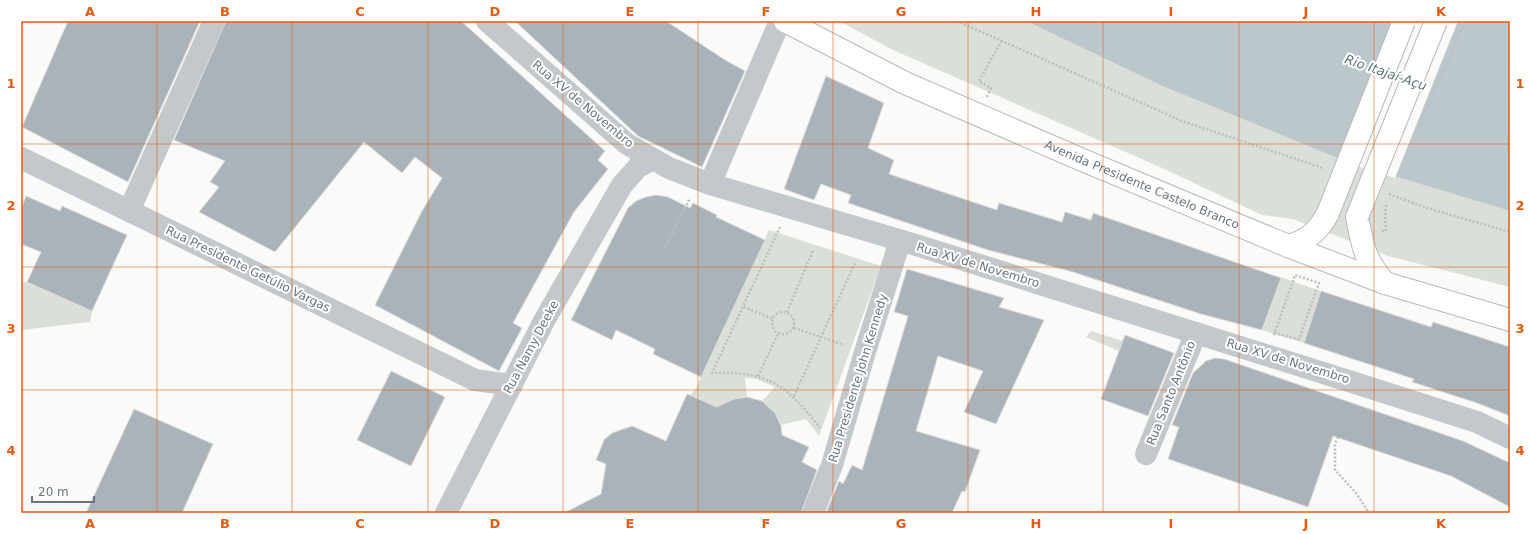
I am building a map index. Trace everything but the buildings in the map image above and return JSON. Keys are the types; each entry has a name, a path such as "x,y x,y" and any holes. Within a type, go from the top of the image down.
{"main road":[{"name":"Avenida Presidente Castelo Branco","path":"785,21 905,83 1080,159 1288,246 1385,283 1510,320"},
{"path":"1288,246 1298,243 1316,232 1322,225 1404,21"},
{"path":"1385,283 1373,270 1366,257 1356,217 1436,21"}],"street":[{"path":"129,211 214,21"},
{"name":"Rua XV de Novembro","path":"486,21 627,144 669,168 704,182 900,241 1477,422 1510,438"},
{"path":"704,182 780,21"},
{"name":"Rua Namy Deeke","path":"622,185 627,160 627,144"},
{"name":"Rua Presidente Getúlio Vargas","path":"21,158 475,380 512,385"},
{"name":"Rua Namy Deeke","path":"446,513 545,319 622,185 638,167 653,159"},
{"name":"Rua Presidente John Kennedy","path":"813,513 832,465 864,352 900,241"},
{"name":"Rua Santo Antônio","path":"1146,454 1196,333"},
{"name":"Rua Presidente Getúlio Vargas","path":"475,380 498,410"}],"path":[{"path":"957,21 1182,121 1324,169"},
{"path":"1414,136 1465,21"},
{"path":"985,100 991,88 979,80 1002,40"},
{"path":"665,248 704,182"},
{"path":"1383,191 1427,208 1510,232"},
{"path":"1385,219 1386,205 1390,193"},
{"path":"789,208 744,307 712,372 736,372 758,376 777,384 794,396 824,432"},
{"path":"787,312 813,250"},
{"path":"794,396 855,263"},
{"path":"1273,337 1274,333 1295,275 1319,283 1299,339 1274,333"},
{"path":"744,307 773,319"},
{"path":"778,334 772,326 773,319 780,312 787,312 793,317 794,328"},
{"path":"794,328 864,352"},
{"path":"778,334 786,334 794,328"},
{"path":"758,376 778,334"},
{"path":"1338,437 1335,444 1335,470 1356,493 1369,513"}],"shaded area":[{"path":"839,21 1026,21 1160,85 1347,162 1510,211 1510,287 1388,256 1293,219 1262,215 1160,167 893,50"},
{"path":"769,230 881,266 819,436 806,419 781,425 775,413 762,401 775,387 756,379 745,378 747,397 734,399 719,408 690,395 695,390"},
{"path":"1277,276 1321,291 1304,343 1258,329 1263,328 1265,324 1280,281"},
{"path":"27,282 92,311 90,322 21,330 21,283"},
{"path":"1091,331 1123,341 1119,351 1086,337"}],"water":[{"name":"Rio Itajaí-Açu","path":"1026,21 1510,21 1510,211 1347,162 1160,85"}],"pier":[{"path":"1392,21 1458,21 1395,178 1337,160"}]}
